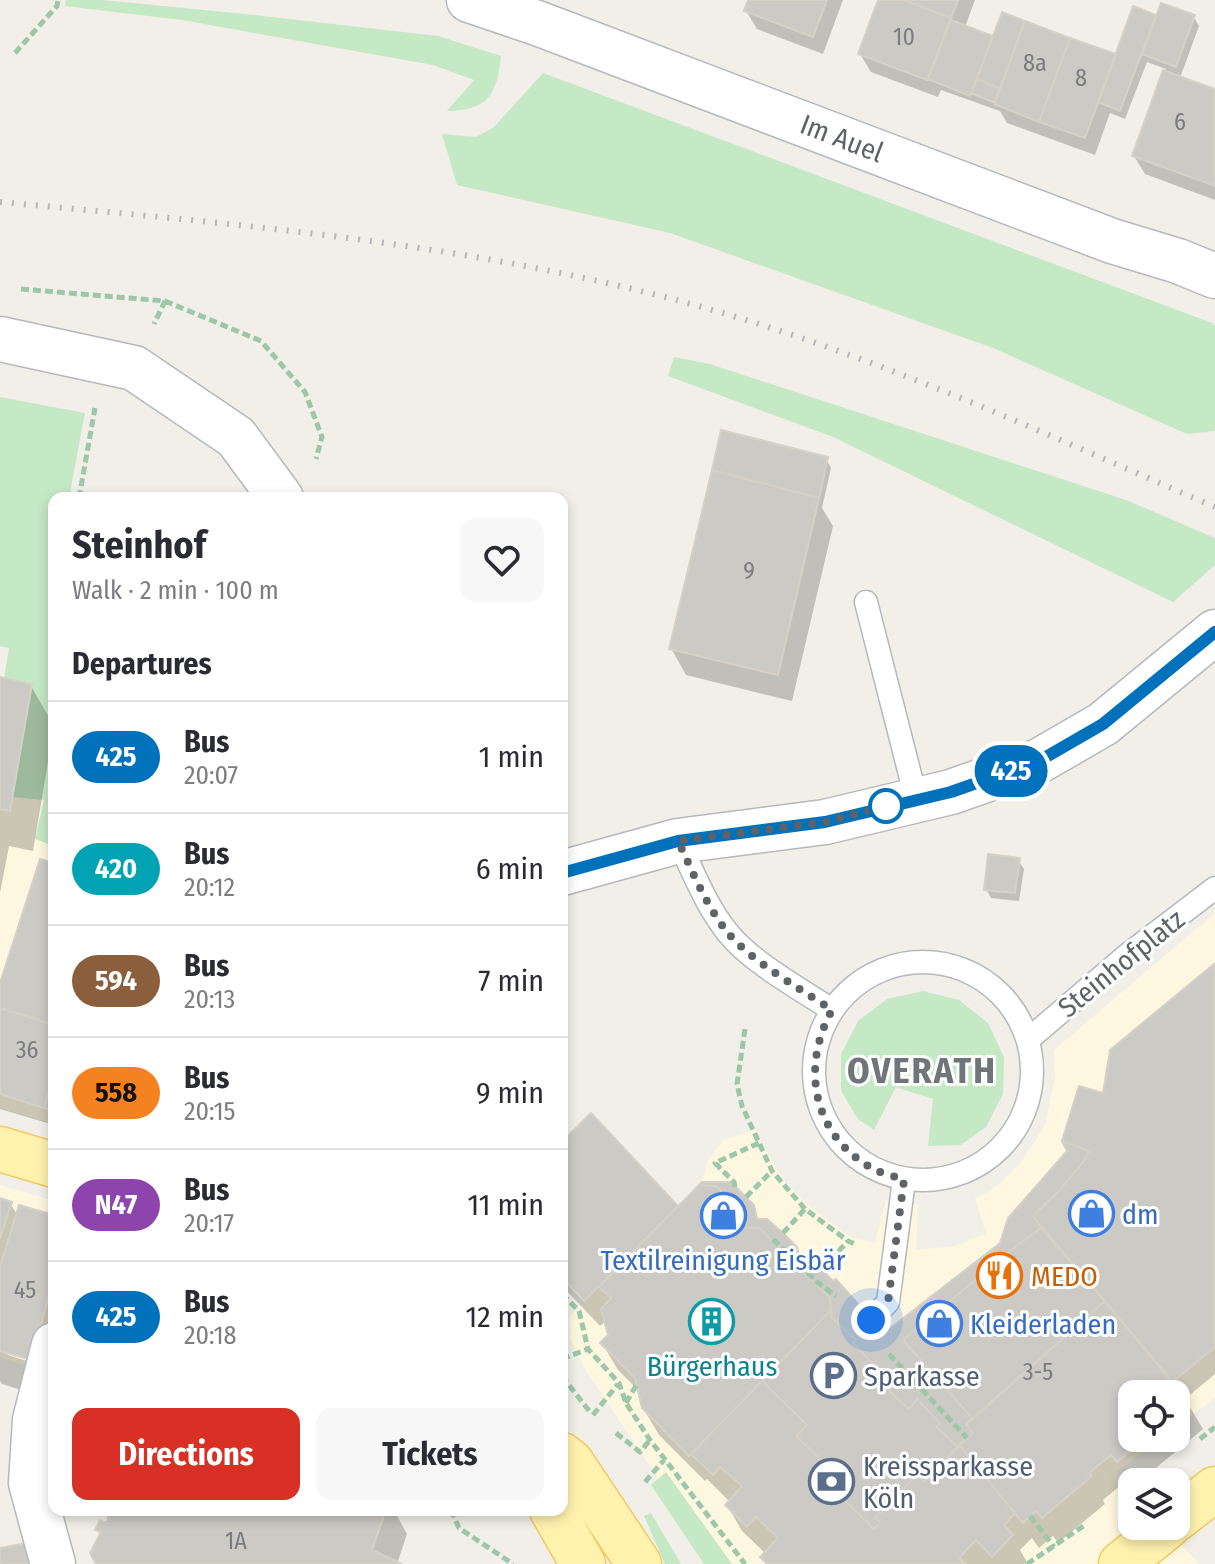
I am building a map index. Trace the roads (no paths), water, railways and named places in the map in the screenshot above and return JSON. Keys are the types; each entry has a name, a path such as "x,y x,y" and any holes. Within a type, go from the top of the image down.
{"main road":[{"path":"0,1149 48,1163"},
{"path":"568,1460 639,1564"},
{"path":"555,1516 583,1564"},
{"path":"1121,1564 1151,1540"}],"street":[{"name":"Im Auel","path":"469,0 1112,241 1215,276"},
{"path":"0,339 134,368 236,437 277,492"},
{"path":"568,871 678,841 825,822 951,792 1039,761 1103,724 1215,632"},
{"path":"48,1369 35,1420 31,1483 53,1564"}],"lane":[{"path":"866,602 916,798"},
{"path":"678,841 709,905 729,935 770,969 832,1010"},
{"name":"Steinhofplatz","path":"1029,1039 1126,956 1215,888"},
{"name":"Steinhofplatz","path":"921,961 956,966 988,982 1013,1007 1029,1039 1034,1070 1029,1102 1015,1131 994,1155 967,1172 936,1180 904,1180 876,1170 851,1153 831,1131 818,1104 813,1075 816,1045 832,1010 856,984 887,967 921,961"},
{"path":"871,1320 888,1302 904,1180"}],"railway":[{"path":"0,202 354,239 441,251 616,285 768,327 898,373 1215,507"}],"place":[{"name":"dm","path":"1091,1214"},
{"name":"Textilreinigung Eisbär","path":"723,1215"},
{"name":"MEDO","path":"1000,1276"},
{"name":"Bürgerhaus","path":"712,1322"},
{"name":"Kleiderladen","path":"939,1324"},
{"name":"Sparkasse","path":"833,1376"},
{"name":"Kreissparkasse Köln","path":"832,1482"}],"district":[{"name":"OVERATH","path":"922,1070"}]}
